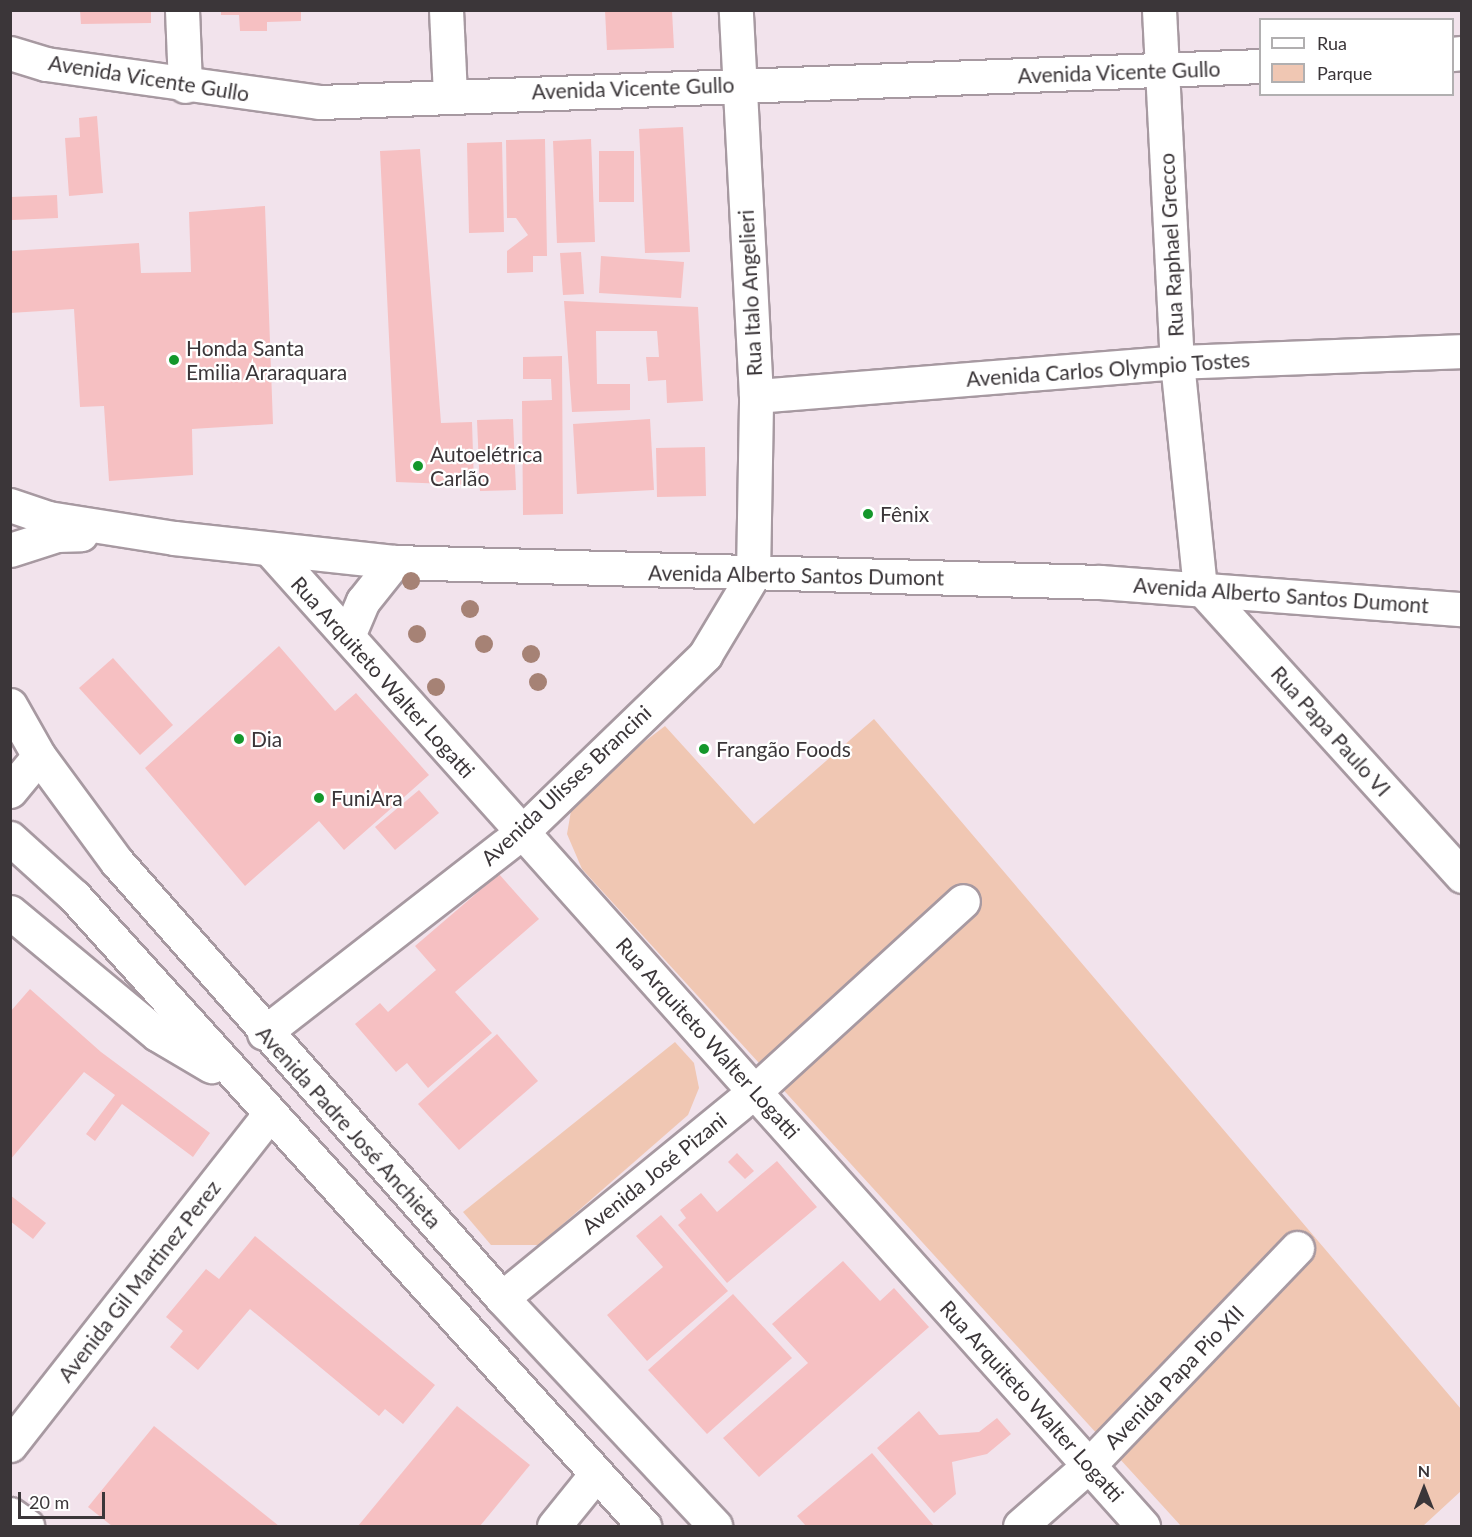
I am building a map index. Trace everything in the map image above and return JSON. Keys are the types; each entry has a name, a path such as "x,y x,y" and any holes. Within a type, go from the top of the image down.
{"street":[{"path":"182,10 185,86"},
{"path":"446,10 450,96"},
{"name":"Rua Italo Angelieri","path":"736,10 738,84 756,396 753,575"},
{"name":"Rua Raphael Grecco","path":"1159,10 1177,362 1200,587"},
{"name":"Avenida Vicente Gullo","path":"10,53 185,86 320,102 738,84 1162,72 1259,66"},
{"name":"Avenida Carlos Olympio Tostes","path":"756,396 1177,362 1461,351"},
{"name":"Avenida Alberto Santos Dumont","path":"10,505 48,518 272,552 394,562 753,575 1200,587 1461,609"},
{"name":"Avenida Alberto Santos Dumont","path":"10,550 57,535 131,531"},
{"name":"Rua Arquiteto Walter Logatti","path":"272,552 756,1090 1143,1527"},
{"path":"348,636 363,601 394,562"},
{"name":"Avenida Ulisses Brancini","path":"264,1033 522,832 705,656 753,575"},
{"name":"Rua Papa Paulo VI","path":"1200,587 1461,876"},
{"name":"Avenida Padre José Anchieta","path":"10,705 39,756 117,862 264,1033 502,1298 715,1527"},
{"path":"10,791 39,756"},
{"path":"10,838 74,896 235,1080 644,1527"},
{"name":"Avenida José Pizani","path":"502,1298 756,1090 963,901"},
{"path":"10,912 157,1034 235,1080"},
{"name":"Avenida Gil Martinez Perez","path":"10,1445 268,1116"},
{"name":"Avenida Papa Pio XII","path":"1020,1527 1088,1466 1297,1248"},
{"path":"554,1527 596,1474"},
{"path":"10,1514 27,1527"}],"green space":[{"path":"874,719 1461,1409 1461,1491 1423,1526 1181,1526 582,869 567,834 572,805 596,779 665,726 754,824"},
{"path":"675,1042 694,1063 699,1088 688,1115 539,1245 491,1245 463,1212"}],"building":[{"path":"80,10 151,10 151,23 81,24"},
{"path":"221,10 301,10 301,21 267,22 267,31 240,31 239,15 221,15"},
{"path":"605,10 672,11 674,48 607,50"},
{"path":"97,116 103,193 69,196 65,138 80,137 79,118"},
{"path":"683,127 690,252 645,253 639,129"},
{"path":"545,139 547,256 533,256 533,272 507,273 507,251 528,235 516,218 507,218 506,140"},
{"path":"591,139 595,242 557,243 553,141"},
{"path":"502,142 504,232 469,233 467,143"},
{"path":"420,149 441,423 472,422 474,485 396,482 380,151"},
{"path":"599,151 634,151 634,202 599,202"},
{"path":"57,195 58,218 12,220 11,197"},
{"name":"Honda Santa Emilia Araraquara","path":"265,206 273,424 192,429 193,475 109,481 104,406 80,407 74,309 10,313 10,251 139,243 141,273 191,272 189,212"},
{"path":"581,252 584,294 563,295 560,253"},
{"path":"601,256 684,262 681,298 599,293"},
{"path":"564,301 698,307 703,401 667,403 666,380 648,381 646,357 659,357 657,331 596,331 597,384 630,384 630,410 572,412"},
{"path":"562,356 563,514 523,515 522,401 552,400 551,379 523,379 523,357"},
{"path":"513,419 516,490 480,491 477,420"},
{"path":"650,419 654,490 577,494 573,424"},
{"path":"705,447 706,496 657,497 656,448"},
{"path":"279,646 335,711 356,693 429,775 344,850 319,821 245,886 145,768"},
{"path":"113,658 173,725 140,755 79,688"},
{"path":"419,790 439,813 395,850 375,827"},
{"path":"499,874 539,919 455,992 492,1033 428,1088 407,1063 396,1072 355,1024 380,1003 388,1012 436,970 415,946"},
{"path":"30,989 101,1052 210,1133 193,1157 122,1104 95,1141 86,1134 115,1095 84,1072 10,1160 10,1012"},
{"path":"497,1034 538,1081 459,1150 418,1104"},
{"path":"737,1153 754,1171 745,1179 728,1162"},
{"path":"777,1161 817,1207 727,1283 678,1225 686,1218 680,1210 701,1193 717,1212"},
{"path":"10,1195 46,1223 33,1239 10,1221"},
{"path":"661,1215 728,1291 647,1361 607,1315 663,1267 636,1236"},
{"path":"255,1236 435,1385 403,1424 385,1409 379,1416 250,1309 198,1370 170,1347 183,1331 166,1317 206,1269 219,1279"},
{"path":"843,1261 880,1301 894,1288 929,1327 759,1477 723,1438 808,1363 772,1324"},
{"path":"733,1294 792,1358 707,1434 648,1370"},
{"path":"457,1406 530,1465 480,1526 358,1526"},
{"path":"919,1411 939,1435 979,1432 997,1418 1011,1434 987,1454 952,1462 956,1494 934,1513 877,1448"},
{"path":"154,1426 279,1526 112,1526 88,1507"},
{"path":"872,1453 934,1526 806,1526 797,1516"}],"place":[{"name":"Honda Santa Emilia Araraquara","path":"174,360"},
{"name":"Autoelétrica Carlão","path":"418,466"},
{"name":"Fênix","path":"868,514"},
{"name":"Dia","path":"239,739"},
{"name":"Frangão Foods","path":"704,749"},
{"name":"FuniAra","path":"319,798"}]}
